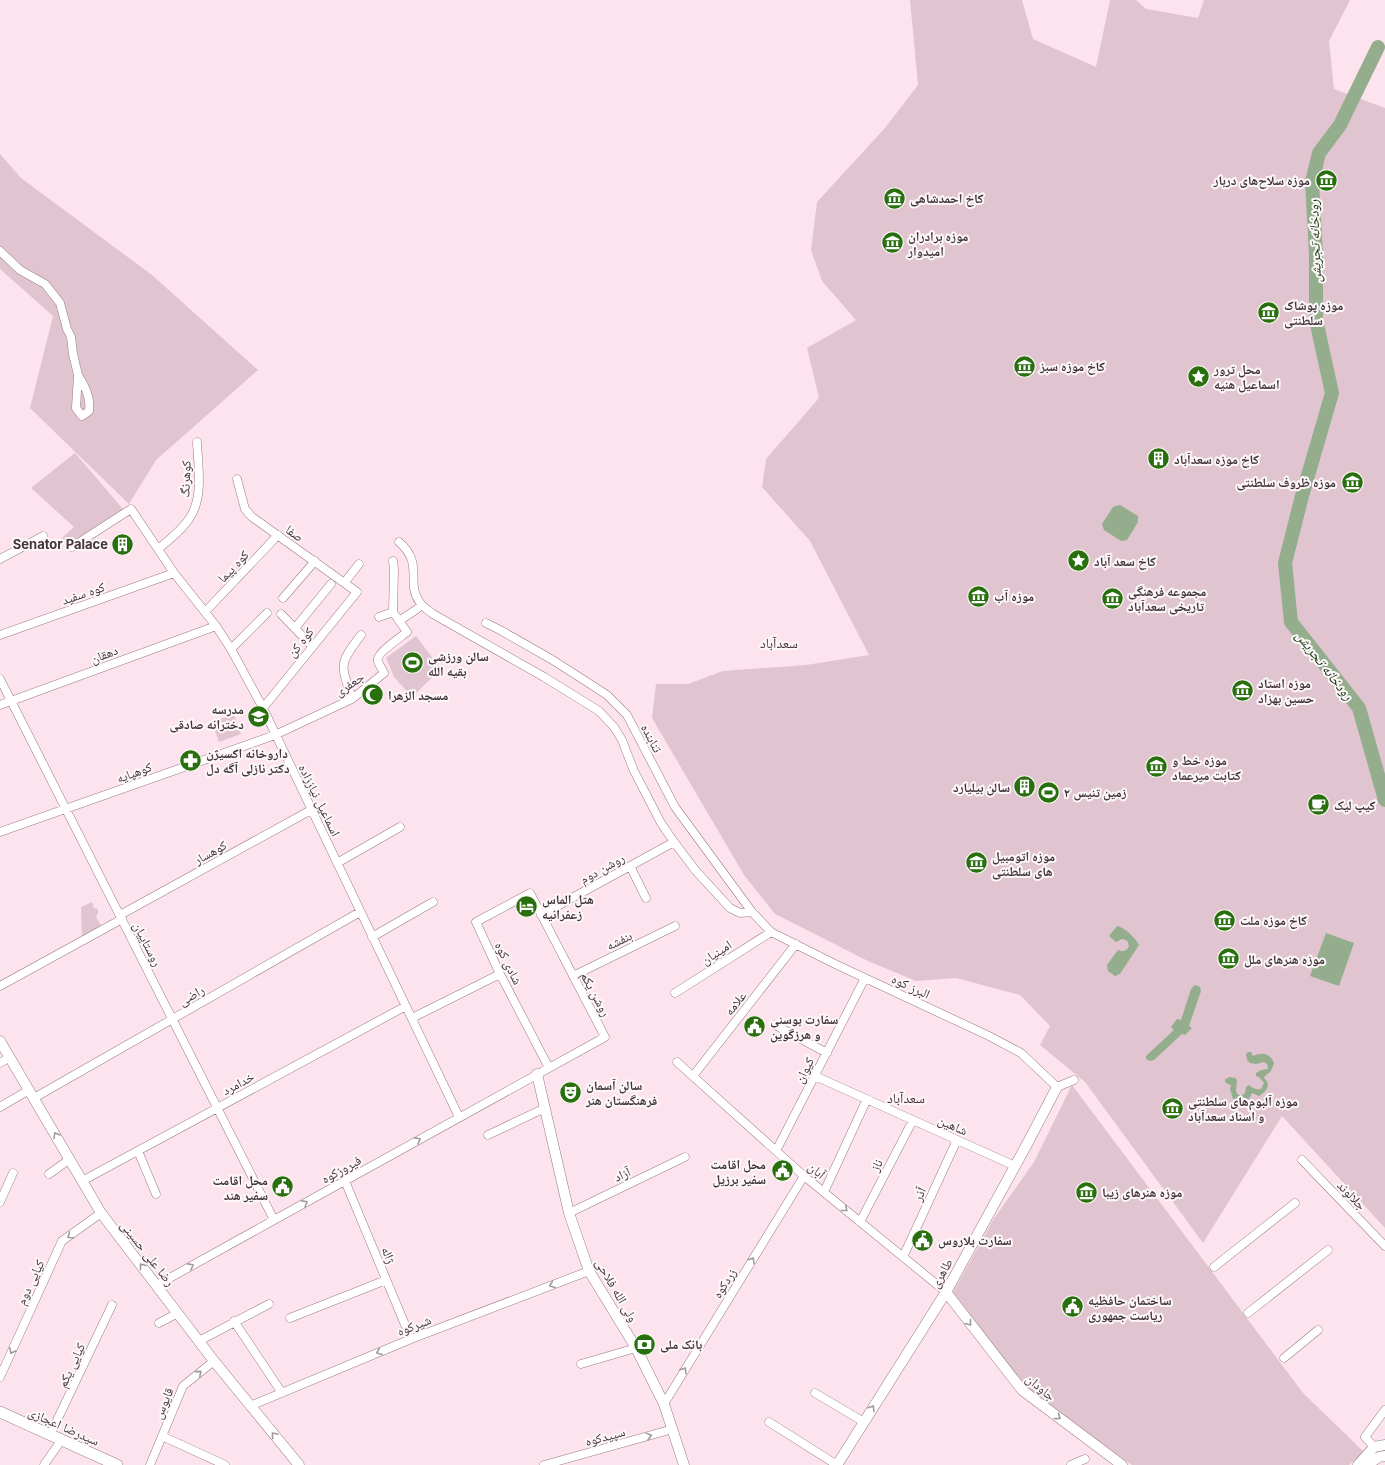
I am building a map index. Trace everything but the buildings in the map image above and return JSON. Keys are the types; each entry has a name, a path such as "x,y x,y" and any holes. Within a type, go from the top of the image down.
{"main road":[{"name":"سیدرضا اعجازی","path":"0,1412 117,1465"},
{"name":"سیدرضا اعجازی","path":"0,1419 101,1465"}],"street":[{"path":"0,251 20,270 45,284 60,302 67,329 71,337 78,375"},
{"name":"کوهرنگ","path":"158,549 177,533 190,518 197,502 197,442"},
{"name":"صفا","path":"237,480 245,509 252,517 357,592"},
{"name":"اسماعیل نیاززاده","path":"72,547 131,509 174,573 216,626 231,649 263,708 459,1117"},
{"name":"کوه پیما","path":"205,612 278,535"},
{"path":"0,559 43,536"},
{"path":"399,542 406,548 411,557 414,569 415,590 418,600 422,606 433,614 544,677 599,711 614,727 622,740 634,771 661,823 696,871 730,908 740,913 752,912"},
{"path":"393,560 393,612 399,621 417,609"},
{"path":"283,598 315,561"},
{"path":"345,582 359,564"},
{"name":"کوه سفید","path":"0,635 174,573"},
{"path":"296,628 331,584"},
{"name":"کوه کن","path":"263,708 357,592"},
{"path":"379,617 393,612"},
{"path":"231,649 267,613"},
{"path":"282,614 312,646"},
{"name":"جعفری","path":"275,735 352,699 384,673 377,661 378,657 383,651 407,632 399,621"},
{"name":"تنابنده","path":"486,623 552,659 607,695 627,715 675,807 752,912"},
{"name":"دهقان","path":"0,705 12,702 216,626"},
{"path":"352,699 344,674 343,663 347,654 361,635"},
{"name":"روستاییان","path":"0,679 274,1220"},
{"name":"کوهپایه","path":"0,832 275,735"},
{"name":"کوهسار","path":"0,986 311,810"},
{"path":"337,864 400,827"},
{"name":"روشن دوم","path":"541,915 674,842"},
{"path":"630,866 646,898"},
{"name":"روشن یکم","path":"530,893 605,1037 537,1074"},
{"name":"شادی کوه","path":"530,893 476,922 500,974 549,1068"},
{"path":"372,937 433,902"},
{"name":"راضی","path":"0,1107 32,1094 172,1019 360,912"},
{"name":"البرز کوه","path":"752,912 771,932 989,1036 1021,1053 1057,1087"},
{"name":"بنفشه","path":"573,976 675,926"},
{"name":"امینیان","path":"675,993 771,932"},
{"name":"علامه","path":"693,1076 796,944"},
{"path":"412,1018 500,974"},
{"name":"کیوان","path":"776,1151 865,978"},
{"name":"خدامرد","path":"82,1181 406,1006"},
{"path":"776,1025 827,1053"},
{"name":"رضا علی حسینی","path":"0,1041 101,1213 214,1361 299,1465"},
{"path":"0,1063 10,1057"},
{"name":"آبان","path":"677,1062 804,1176 946,1292"},
{"name":"فیروزکوه","path":"157,1285 537,1074"},
{"name":"ولی‌ الله فلاحی","path":"537,1074 569,1212 589,1271 636,1348 664,1404 684,1465"},
{"name":"شاهین","path":"815,1076 1015,1166"},
{"path":"1057,1087 1074,1080"},
{"name":"طاهری","path":"837,1465 946,1292 1057,1087"},
{"path":"824,1192 866,1099"},
{"path":"488,1135 545,1108"},
{"name":"ناز","path":"860,1222 913,1120"},
{"name":"آذر","path":"903,1257 956,1140"},
{"path":"138,1151 156,1194"},
{"name":"آزاد","path":"569,1212 685,1157"},
{"path":"49,1174 70,1159"},
{"name":"جلالوند","path":"1302,1160 1385,1246"},
{"path":"0,1202 13,1173"},
{"name":"زردکوه","path":"664,1404 804,1176"},
{"name":"ژاله","path":"345,1181 411,1339"},
{"path":"1214,1267 1295,1203"},
{"name":"کیایی دوم","path":"0,1377 62,1241 101,1213"},
{"path":"1248,1313 1328,1250"},
{"name":"شیرکوه","path":"250,1406 411,1339 589,1271"},
{"path":"290,1318 386,1280"},
{"name":"جاودان","path":"946,1292 1022,1390 1122,1465"},
{"path":"199,1341 234,1321 269,1304"},
{"name":"کیایی یکم","path":"50,1435 112,1305"},
{"path":"159,1323 178,1313"},
{"path":"234,1321 282,1393"},
{"path":"1284,1358 1318,1330"},
{"path":"581,1364 636,1348"},
{"name":"قایوس","path":"150,1465 184,1386 214,1361"},
{"path":"815,1393 864,1422"},
{"path":"1385,1410 1366,1437 1374,1447 1385,1456"},
{"path":"769,1422 837,1465"},
{"name":"سپیدکوه","path":"544,1465 673,1429"},
{"path":"162,1436 225,1465"},
{"path":"44,1465 58,1445"},
{"path":"1358,1465 1374,1447 1385,1445"},
{"path":"1367,1465 1378,1457 1385,1456"},
{"path":"1071,1465 1085,1459"}],"shaded area":[{"name":"مجموعه فرهنگی تاریخی سعدآباد","path":"910,0 1022,0 1033,39 1096,67 1110,0 1136,0 1146,9 1198,18 1204,0 1350,0 1329,41 1334,89 1385,108 1385,1228 1282,1116 1203,1243 1085,1082 1040,1045 1050,1026 1020,995 956,978 916,981 868,961 775,914 744,875 652,718 656,684 688,684 723,671 806,665 869,655 810,541 762,487 766,459 819,398 807,348 856,320 822,281 811,250 817,202 885,128 918,85"},
{"path":"0,154 21,178 152,275 258,370 156,460 129,504 30,408 53,316 0,269"},
{"path":"75,453 123,509 71,546 62,538 74,527 31,488"},
{"path":"1120,505 1138,516 1138,522 1127,540 1121,541 1104,530 1102,524 1113,507"},
{"name":"سالن ورزشی بقیه الله","path":"416,636 441,669 412,697 394,677 386,658"},
{"path":"234,714 241,734 219,742 212,722"},
{"path":"92,902 94,908 98,909 96,917 101,925 82,941 81,907"},
{"path":"1117,926 1130,933 1139,945 1120,974 1115,976 1108,971 1107,965 1118,950 1125,951 1129,946 1126,940 1122,939 1116,942 1109,936"},
{"path":"1326,933 1354,943 1339,986 1310,976"},
{"path":"1195,985 1200,987 1201,991 1189,1026 1192,1028 1185,1035 1182,1034 1154,1060 1150,1061 1146,1059 1146,1056 1174,1030 1171,1027 1177,1019 1181,1020 1191,989"},
{"path":"1251,1052 1253,1056 1260,1054 1268,1055 1274,1063 1271,1071 1264,1078 1268,1083 1268,1086 1264,1092 1259,1096 1252,1093 1249,1099 1239,1101 1233,1099 1230,1089 1231,1085 1225,1082 1225,1079 1230,1077 1235,1078 1237,1080 1236,1091 1238,1095 1242,1095 1245,1093 1246,1087 1249,1085 1257,1089 1261,1089 1264,1083 1259,1077 1256,1076 1256,1073 1261,1070 1268,1069 1267,1064 1264,1062 1256,1064 1250,1063 1247,1060 1246,1054"},
{"path":"1072,1085 1303,1393 1364,1452 1349,1465 1132,1465 1025,1387 1012,1373 953,1292 993,1220 1034,1162"}],"waterway":[{"name":"رودخانه تجریش","path":"1378,47 1340,125 1319,153 1312,182 1316,254 1316,320 1332,393 1302,496 1285,563 1291,622 1359,708 1385,800"}],"place":[{"name":"موزه سلاح‌های دربار","path":"1326,180"},
{"name":"کاخ احمدشاهی","path":"894,198"},
{"name":"موزه برادران امیدوار","path":"892,243"},
{"name":"موزه پوشاک سلطنتی","path":"1269,312"},
{"name":"کاخ موزه سبز","path":"1024,366"},
{"name":"محل ترور اسماعیل هنیه","path":"1198,376"},
{"name":"کاخ موزه سعدآباد","path":"1158,459"},
{"name":"موزه ظروف سلطنتی","path":"1352,482"},
{"name":"Senator Palace","path":"123,544"},
{"name":"کاخ سعد آباد","path":"1079,561"},
{"name":"موزه آب","path":"978,596"},
{"name":"مجموعه فرهنگی تاریخی سعدآباد","path":"1112,598"},
{"name":"سالن ورزشی بقیه الله","path":"412,663"},
{"name":"موزه استاد حسین بهزاد","path":"1242,690"},
{"name":"مسجد الزهرا","path":"372,695"},
{"name":"مدرسه دخترانه صادقی","path":"259,716"},
{"name":"داروخانه اکسیژن دکتر نازلی آگه دل","path":"191,760"},
{"name":"موزه خط و کتابت میرعماد","path":"1156,767"},
{"name":"سالن بیلیارد","path":"1025,787"},
{"name":"زمین تنیس ۲","path":"1049,792"},
{"name":"کیپ لیک","path":"1318,805"},
{"name":"موزه اتومبیل های سلطنتی","path":"977,863"},
{"name":"هتل الماس زعفرانیه","path":"527,906"},
{"name":"کاخ موزه ملت","path":"1225,920"},
{"name":"موزه هنرهای ملل","path":"1229,959"},
{"name":"سفارت بوسنی و هرزگوین","path":"754,1026"},
{"name":"سالن آسمان فرهنگستان هنر","path":"571,1092"},
{"name":"موزه آلبوم‌های سلطنتی و اسناد سعدآباد","path":"1172,1108"},
{"name":"محل اقامت سفیر برزیل","path":"782,1171"},
{"name":"محل اقامت سفیر هند","path":"283,1187"},
{"name":"موزه هنرهای زیبا","path":"1087,1192"},
{"name":"سفارت بلاروس","path":"922,1240"},
{"name":"ساختمان حافظیه ریاست جمهوری","path":"1073,1307"},
{"name":"بانک ملی","path":"644,1344"}],"district":[{"name":"سعدآباد","path":"779,642"},
{"name":"سعدآباد","path":"906,1097"}]}
